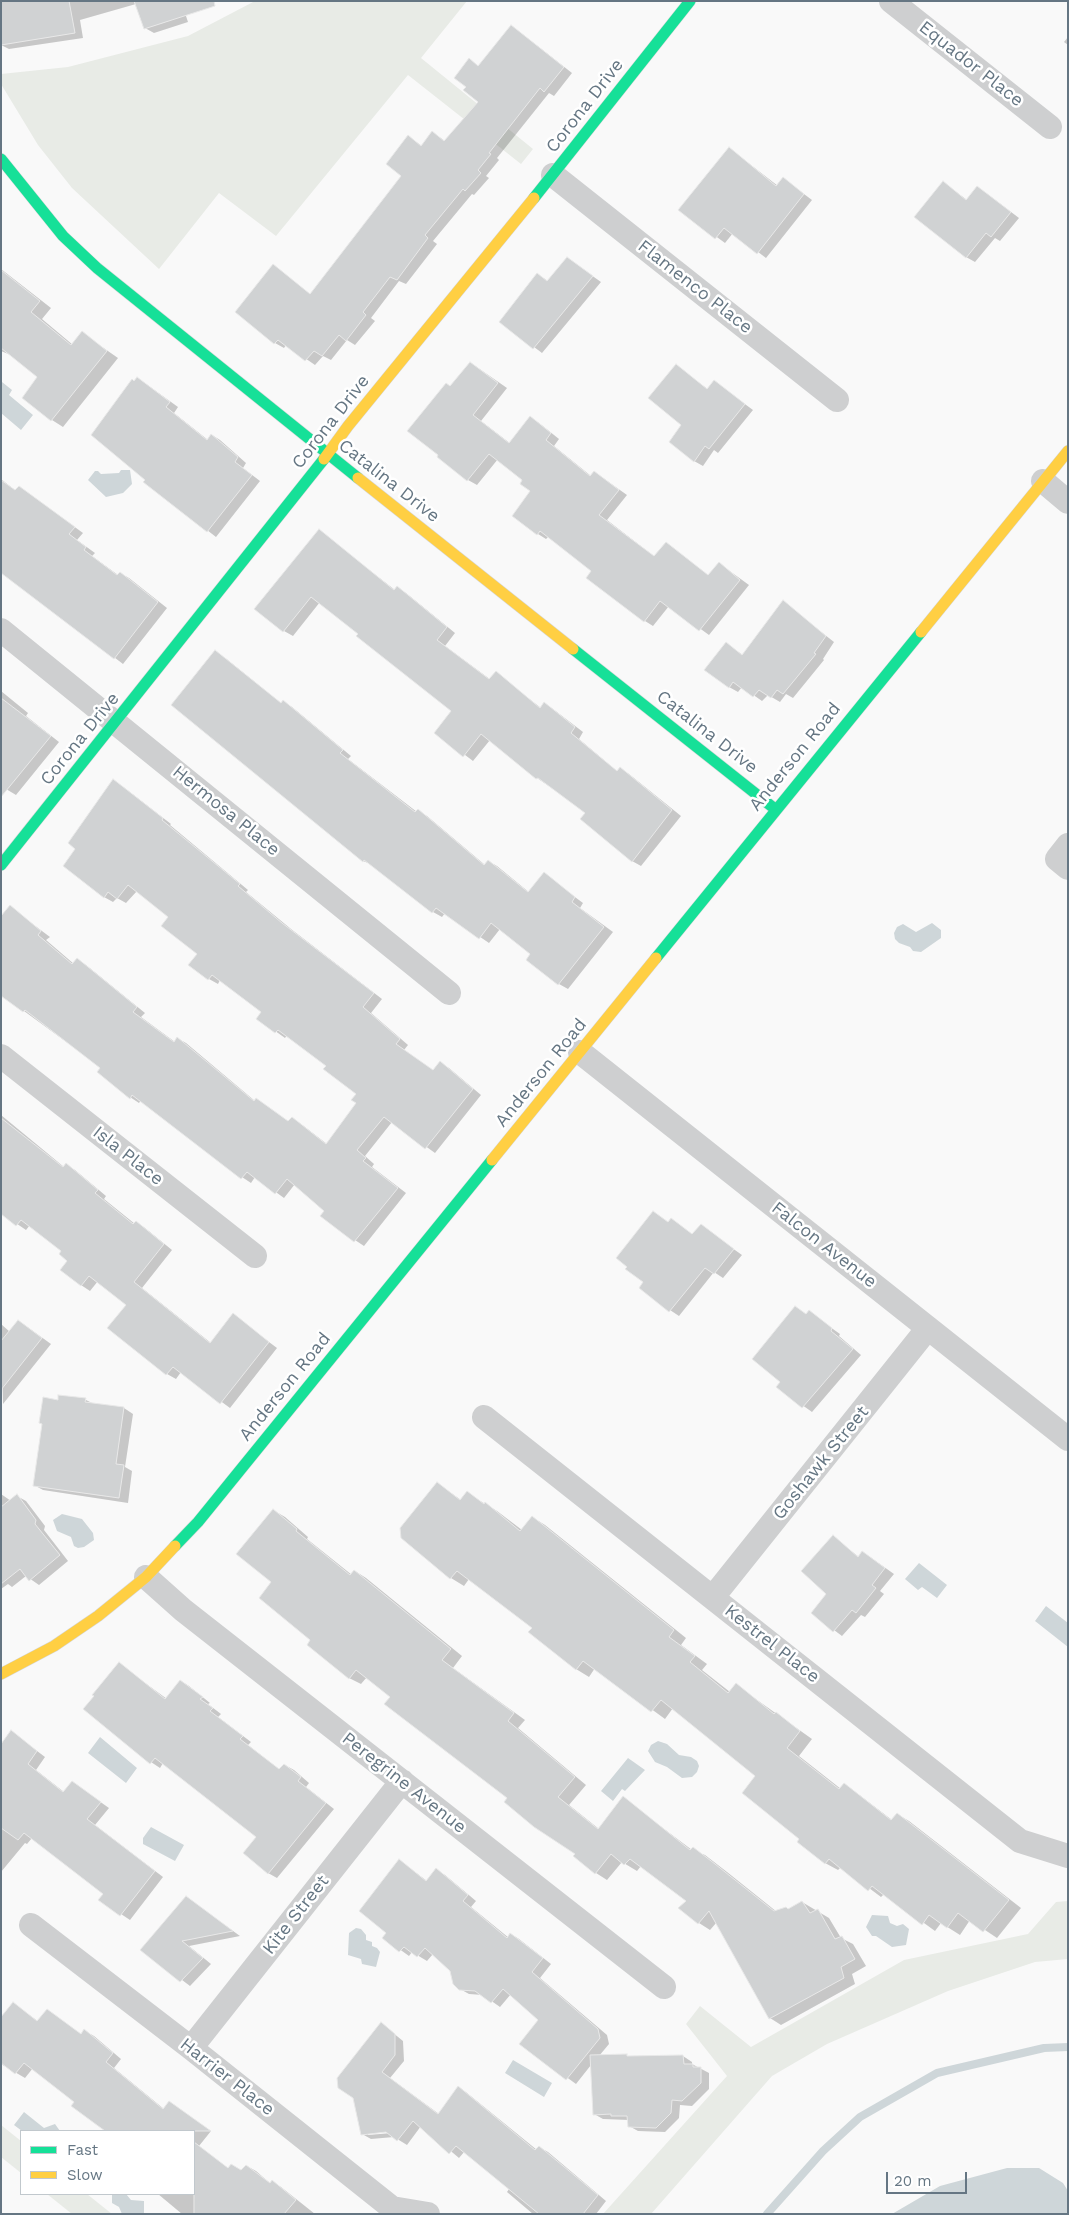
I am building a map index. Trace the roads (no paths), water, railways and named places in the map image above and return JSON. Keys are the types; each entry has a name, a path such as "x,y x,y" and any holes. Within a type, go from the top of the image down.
{"street":[{"name":"Corona Drive","path":"1,865 117,722 348,426 553,175 690,1"},
{"name":"Equador Place","path":"891,1 1050,127"},
{"name":"Catalina Drive","path":"1,159 63,236 97,268 775,809"},
{"name":"Flamenco Place","path":"553,175 836,400"},
{"name":"Anderson Road","path":"1,1674 54,1646 98,1616 146,1578 198,1522 775,809 1068,451"},
{"path":"1043,481 1068,502"},
{"name":"Hermosa Place","path":"1,630 117,722 449,993"},
{"path":"1068,845 1057,859 1068,868"},
{"name":"Falcon Avenue","path":"580,1052 1068,1439"},
{"name":"Isla Place","path":"1,1056 254,1256"},
{"name":"Goshawk Street","path":"713,1597 928,1328"},
{"name":"Kestrel Place","path":"484,1417 1020,1841 1068,1856"},
{"name":"Peregrine Avenue","path":"146,1578 184,1610 664,1987"},
{"name":"Kite Street","path":"191,2048 402,1781"},
{"name":"Harrier Place","path":"30,1926 191,2048 392,2208 428,2214"}],"waterway":[{"path":"767,2214 823,2151 860,2117 937,2073 1044,2048 1068,2047"}]}
